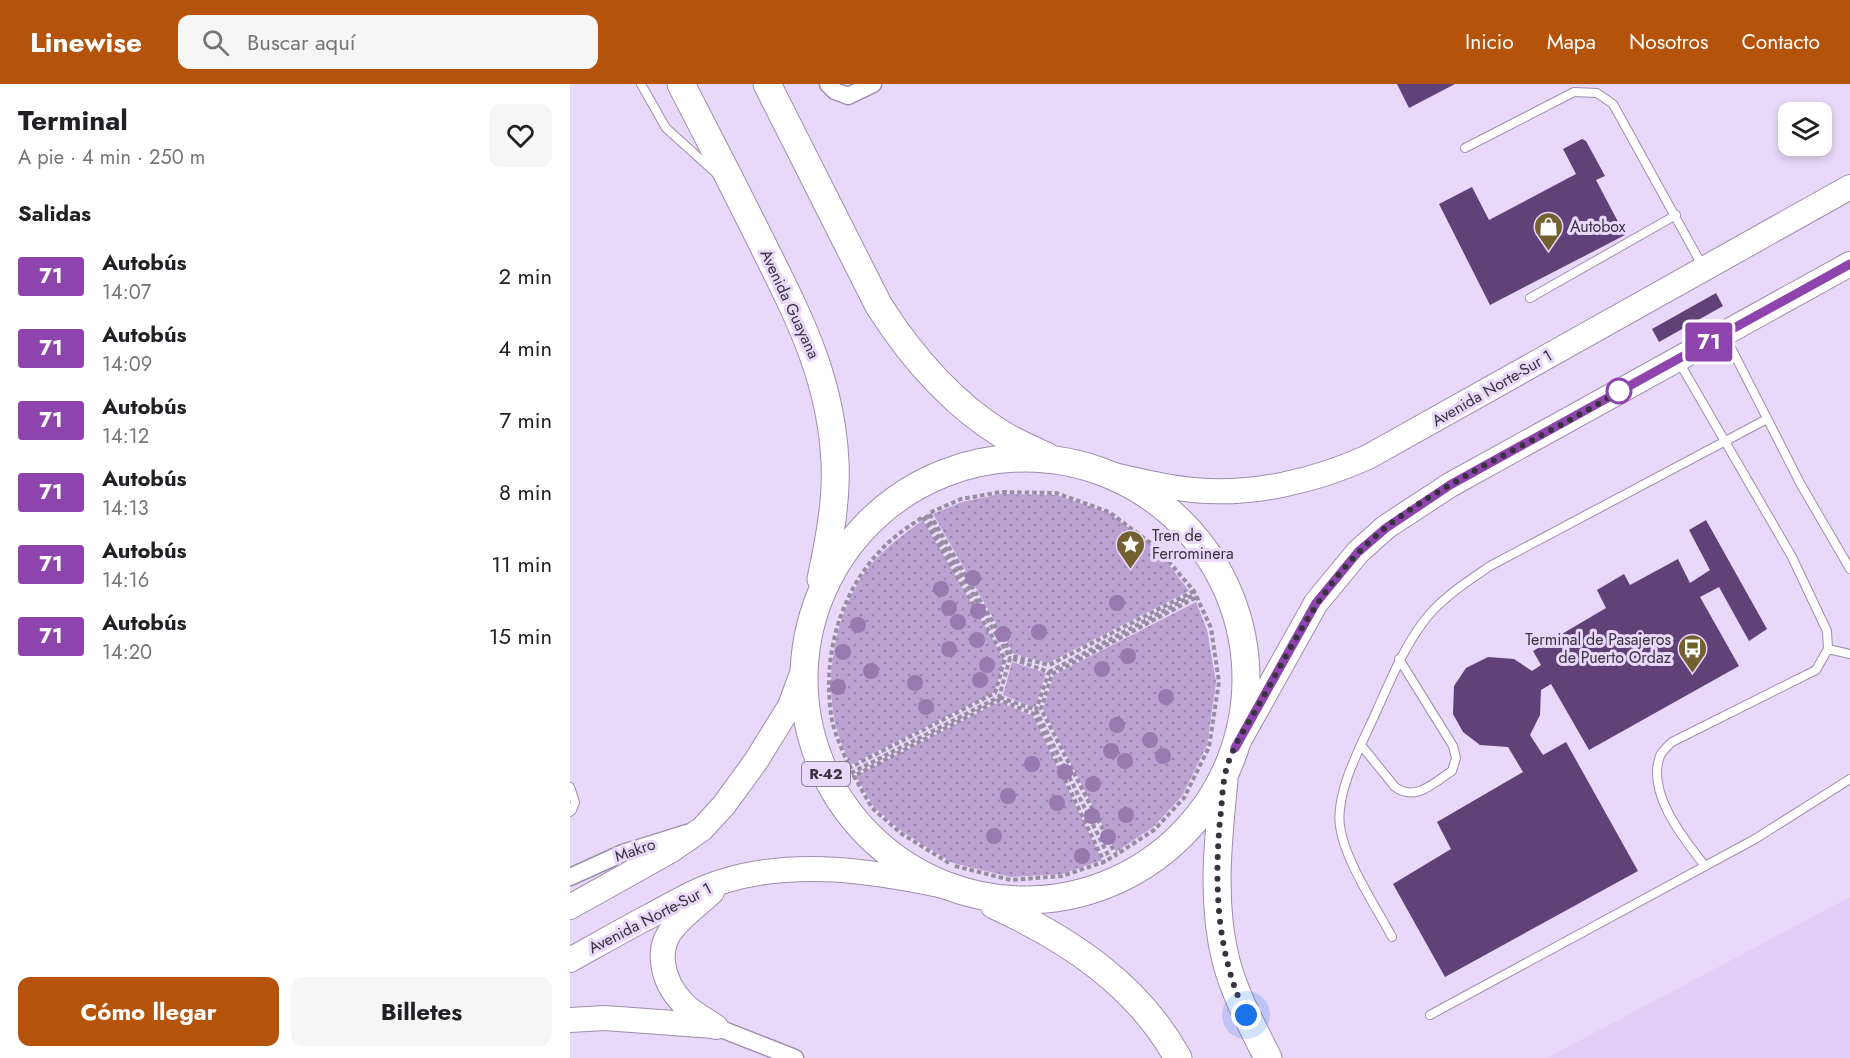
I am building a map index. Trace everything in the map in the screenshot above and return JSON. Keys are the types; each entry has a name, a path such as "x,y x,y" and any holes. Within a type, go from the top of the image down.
{"main road":[{"name":"Avenida Guayana","path":"681,84 803,325 821,372 831,415 836,463 833,518 816,611"},
{"name":"R-42","path":"767,84 879,306 898,335 939,384 970,411 1001,434 1053,459"},
{"name":"Avenida Norte-Sur 1","path":"1106,473 1160,486 1195,490 1234,490 1276,486 1342,469 1368,458 1850,187"},
{"path":"1235,748 1316,603 1365,546 1402,516 1450,485 1850,264"},
{"name":"R-42","path":"1025,457 1053,459 1106,473 1155,500 1176,518 1201,545 1225,585 1239,629 1245,665 1245,693 1242,721 1225,774 1196,821 1162,853 1132,874 1107,886 1053,900 1007,900 971,894 944,886 896,859 868,834 839,798 826,774 816,748 805,693 809,638 816,611 830,577 855,538 874,518 903,495 944,473 998,459 1025,457"},
{"path":"570,907 670,851 702,829 724,805 756,761 790,706 806,665"},
{"name":"R-42","path":"1225,774 1216,885 1220,927 1226,960 1239,999 1268,1058"},
{"name":"Avenida Norte-Sur 1","path":"570,960 692,893 724,880 765,872 805,868 857,870 944,886"},
{"path":"716,1027 683,1004 669,986 662,965 664,943 673,928 724,880"},
{"name":"R-42","path":"971,894 1029,921 1078,949 1121,986 1165,1034 1178,1058"},
{"path":"570,1020 605,1018 716,1027"}],"street":[{"path":"835,89 848,96 873,84"},
{"name":"Makro","path":"570,877 622,853 702,829"},
{"path":"716,1027 795,1058"}],"lane":[{"path":"641,84 666,128 736,192"},
{"path":"1465,148 1574,92 1597,93 1612,104 1676,215 1703,268"},
{"path":"1530,298 1676,215"},
{"path":"1724,334 1800,483 1850,569"},
{"path":"1677,360 1792,557 1827,631 1828,650 1816,670 1672,742 1660,754 1659,787 1667,813 1705,866"},
{"path":"1392,937 1346,850 1340,824 1341,806 1353,761 1400,659 1425,620 1451,593 1490,566 1767,419"},
{"path":"1828,650 1850,654"},
{"path":"1361,745 1395,787 1408,794 1418,792 1452,771 1456,758 1453,746 1400,659"},
{"path":"1430,1015 1755,839 1850,780"},
{"path":"570,787 575,802 570,812"}],"path":[{"path":"1001,492 1056,493 1109,512 1157,548 1195,594 1210,628 1219,682 1209,747 1184,798 1154,830 1110,859 1062,876 1011,879 952,865 902,834 872,808 849,768 832,721 829,673 838,621 858,578 887,544 926,515 961,499 1001,492"},
{"path":"926,515 1014,656 1049,665 1195,594"},
{"path":"926,515 1010,658 1049,672"},
{"path":"849,768 995,693 999,682 1005,659 926,515"},
{"path":"1036,710 1049,672 1195,594"},
{"path":"1116,855 1041,709 1052,674 1195,594"},
{"path":"853,774 999,697 1010,658"},
{"path":"999,697 1036,710 1110,859"},
{"path":"853,774 999,700 1034,714 1104,862"}],"shaded area":[{"path":"1001,494 1056,495 1109,513 1156,548 1189,591 1048,663 1014,654 933,514 962,502"},
{"path":"923,520 1004,659 995,692 850,765 836,727 832,704 832,667 838,630 851,596 866,571 888,547"},
{"path":"1196,602 1207,630 1216,682 1207,745 1182,796 1153,827 1116,852 1043,709 1054,675"},
{"path":"1012,662 1046,673 1035,708 1003,695"},
{"path":"999,702 1033,716 1102,860 1062,874 1011,877 953,863 903,832 874,807 856,776"},
{"path":"1850,897 1850,1058 1547,1058"}],"building":[{"path":"1397,84 1455,84 1409,108"},
{"path":"1582,139 1586,141 1605,176 1596,180 1625,235 1490,305 1439,204 1472,187 1489,220 1576,174 1563,149"},
{"path":"1716,293 1723,306 1659,342 1652,329"},
{"path":"1706,520 1767,629 1749,641 1719,587 1700,597 1739,666 1589,750 1551,684 1541,690 1540,715 1530,735 1543,755 1566,742 1638,871 1445,977 1393,884 1451,849 1437,822 1523,772 1508,747 1480,745 1463,732 1453,714 1454,686 1466,668 1488,657 1514,659 1532,671 1541,665 1533,651 1606,608 1597,590 1624,574 1630,585 1678,559 1690,583 1710,570 1689,530"}],"bus line":[{"name":"71","path":"1235,748 1316,603 1358,552 1386,528 1450,485 1850,264"}],"place":[{"name":"Autobox","path":"1549,252"},
{"name":"Tren de Ferrominera","path":"1131,570"},
{"name":"Terminal de Pasajeros de Puerto Ordaz","path":"1692,674"}],"route":[{"path":"1246,1015 1226,960 1216,885 1225,774 1235,748 1295,637 1316,603 1337,576 1358,552 1386,528 1450,485 1619,391"}]}
